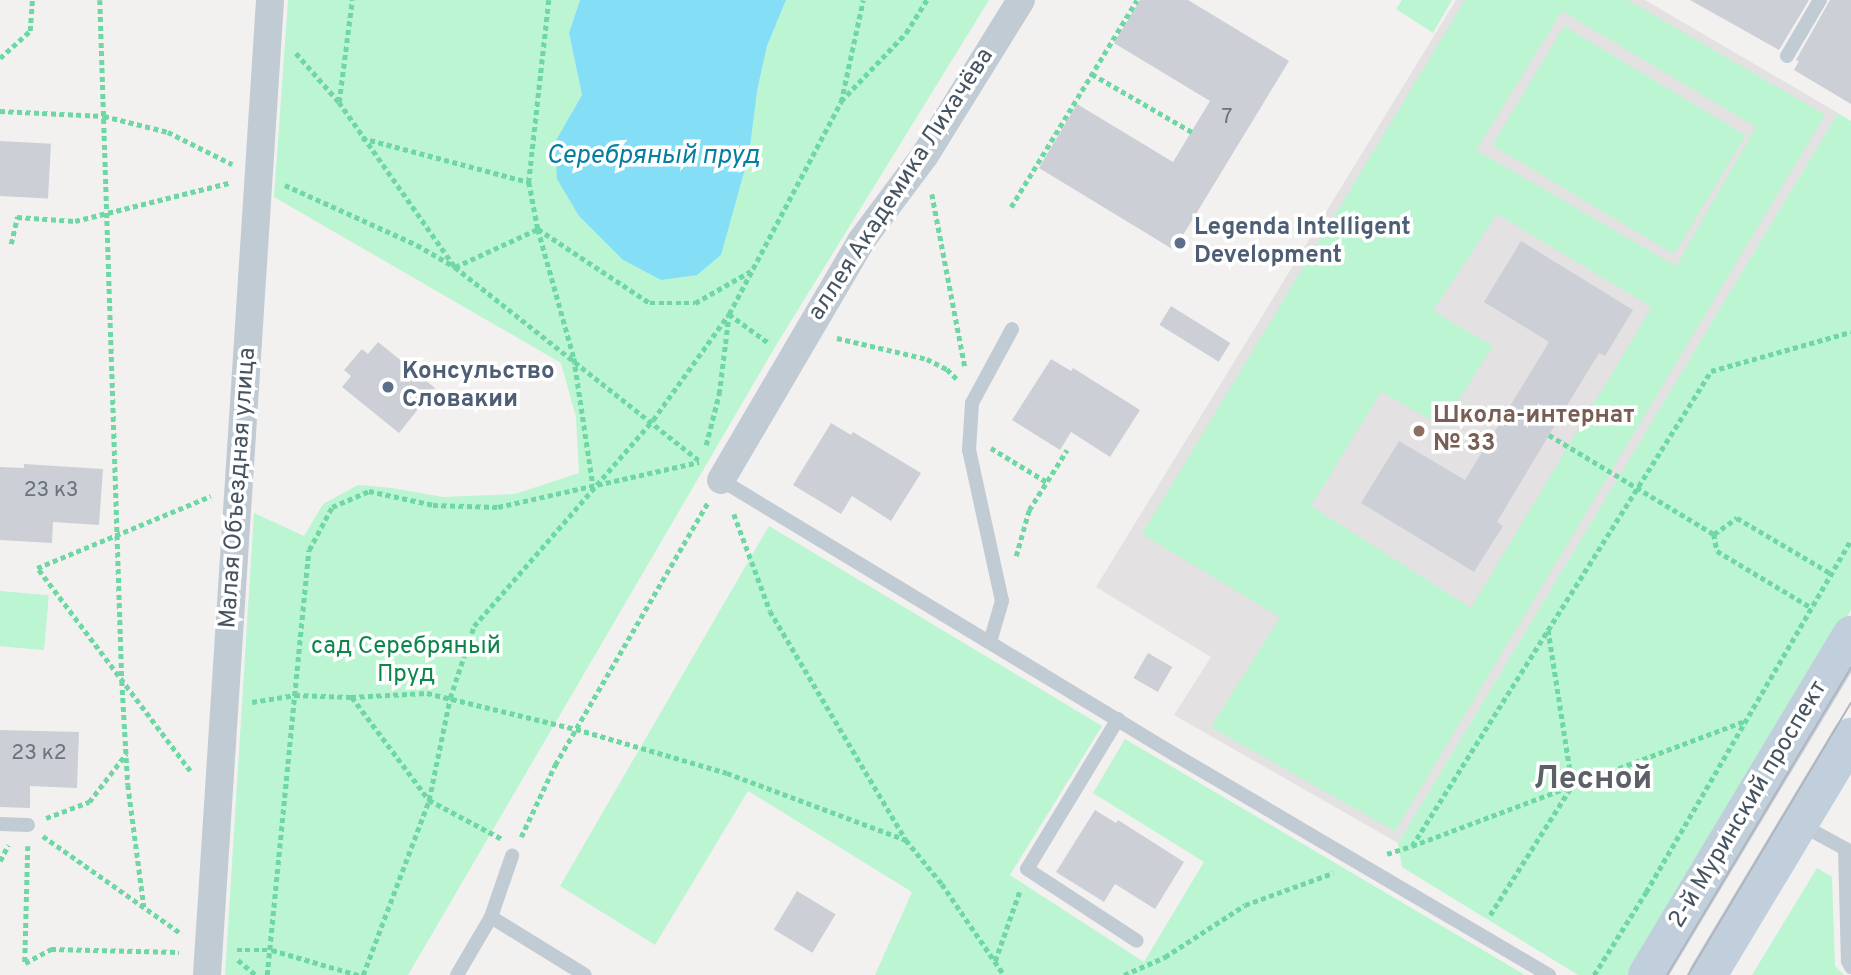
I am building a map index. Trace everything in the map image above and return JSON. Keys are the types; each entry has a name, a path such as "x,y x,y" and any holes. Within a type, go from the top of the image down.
{"main road":[{"name":"2-й Муринский проспект","path":"1647,975 1851,635"},
{"path":"1708,975 1851,737"}],"street":[{"name":"аллея Академика Лихачёва","path":"711,471 793,357 861,241 925,155 1021,0"},
{"name":"Малая Объездная улица","path":"208,964 257,177 263,7"}],"lane":[{"path":"1787,56 1820,0"},
{"path":"990,642 1002,601 969,450 972,402 1012,329"},
{"path":"711,471 1359,864 1549,975"},
{"path":"1118,719 1027,869 1137,941"},
{"path":"0,824 28,825"},
{"path":"1799,824 1848,850 1848,961 1851,967"},
{"path":"457,975 491,918 514,852"},
{"path":"491,918 585,975"}],"path":[{"path":"0,58 30,31 32,0"},
{"path":"100,0 122,681 126,754 144,907"},
{"path":"339,102 352,0"},
{"path":"549,0 529,182 538,229 573,358 593,486"},
{"path":"841,102 863,0"},
{"path":"256,975 226,950 272,950 361,975 429,800 450,698 474,626 653,420 729,314 841,102 906,33 927,0"},
{"path":"1011,208 1137,0"},
{"path":"263,7 339,102 455,267"},
{"path":"1093,74 1192,132"},
{"path":"0,111 104,117 168,132 257,177 276,182 417,245 455,267 653,420 711,471 770,611 906,840 943,884 1004,975"},
{"path":"362,138 529,182"},
{"path":"925,155 972,402"},
{"path":"11,244 17,217 75,221 257,177"},
{"path":"538,229 650,303 695,303 751,270"},
{"path":"455,267 538,229"},
{"path":"729,314 793,357"},
{"path":"351,696 429,800 492,832 514,852 555,765 711,471 729,314"},
{"path":"808,332 927,359 947,369 962,384 972,402"},
{"path":"1412,846 1711,371 1851,332"},
{"path":"970,434 1047,482"},
{"path":"1549,435 1714,534 1717,551 1812,607"},
{"path":"1002,601 1029,510 1067,450"},
{"path":"267,975 272,950 309,550 332,507 369,491 433,505 498,507 593,486 711,471"},
{"path":"218,808 37,568 239,484"},
{"path":"1714,534 1737,518 1832,574"},
{"path":"1594,975 1851,540"},
{"path":"1479,934 1572,786 1548,631"},
{"path":"225,706 295,695 427,693 576,729 727,773 906,840"},
{"path":"1124,975 1165,957 1245,905 1412,846 1746,721"},
{"path":"0,861 5,848 28,825 89,802 126,754"},
{"path":"28,825 144,907 208,964"},
{"path":"28,825 25,963 51,949 208,964"},
{"path":"995,961 1027,869"}],"shaded area":[{"name":"Школа-интернат № 33","path":"1456,0 1645,0 1838,113 1398,843 1174,715 1211,657 1096,587"}],"green space":[{"name":"сад Серебряный Пруд","path":"288,0 580,0 569,33 582,95 555,142 579,216 623,260 661,280 757,91 767,46 786,0 989,0 775,347 408,975 225,975 254,513 304,536 323,504 358,485 443,497 515,494 579,473 576,417 561,363 274,197"},
{"path":"1402,0 1452,0 1433,33 1396,9"},
{"path":"1465,0 1628,0 1825,115 1395,831 1211,727 1280,617 1142,534","holes":["1562,11 1756,127 1676,266 1476,150","1497,214 1652,307 1471,608 1311,506 1381,392 1442,426 1493,346 1433,311"]},
{"path":"1564,26 1746,135 1674,254 1492,145"},
{"path":"1838,113 1851,121 1851,610 1635,975 1578,975 1402,867 1398,843"},
{"path":"769,526 1102,726 1010,875 1144,962 1204,862 1093,793 1125,739 1525,975 875,975 912,892 748,791 655,945 560,886"},
{"path":"0,591 49,595 44,650 0,646"},
{"path":"1817,868 1832,877 1835,966 1844,975 1752,975"}],"water":[{"name":"Серебряный пруд","path":"580,0 786,0 767,46 757,91 749,154 721,255 697,275 661,280 623,260 579,216 557,179 555,142 582,95 569,33"}],"building":[{"path":"1140,0 1188,0 1289,61 1174,250 1039,168 1077,104 1173,162 1210,101 1114,43"},
{"path":"1690,0 1809,0 1779,50"},
{"path":"1830,0 1851,0 1851,104 1794,70 1799,61 1796,60"},
{"path":"0,141 51,144 48,199 0,196"},
{"path":"1521,241 1633,310 1605,356 1599,353 1549,435 1497,522 1503,526 1474,572 1361,503 1399,441 1465,480 1549,342 1484,302"},
{"path":"1171,306 1230,343 1219,362 1159,325"},
{"name":"Консульство Словакии","path":"378,342 435,388 399,433 342,387 351,376 344,370 362,349 368,354"},
{"path":"1051,359 1071,371 1073,368 1140,410 1110,457 1071,432 1060,450 1012,420"},
{"path":"831,423 851,435 853,432 921,473 891,521 852,496 841,514 793,485"},
{"path":"24,464 103,469 99,525 53,522 52,543 0,540 0,467 24,468"},
{"path":"1148,653 1172,667 1158,692 1134,678"},
{"path":"0,730 79,732 77,788 30,786 30,808 0,807"},
{"path":"1095,810 1116,823 1118,820 1184,862 1155,909 1115,884 1104,902 1056,872"},
{"path":"797,891 836,914 812,953 774,930"}],"tram line":[{"path":"1667,975 1851,668"},
{"path":"1688,975 1851,703"}],"place":[{"name":"Legenda Intelligent Development","path":"1180,243"},
{"name":"Консульство Словакии","path":"388,387"},
{"name":"Школа-интернат № 33","path":"1419,431"}],"district":[{"name":"Лесной","path":"1593,780"}]}
